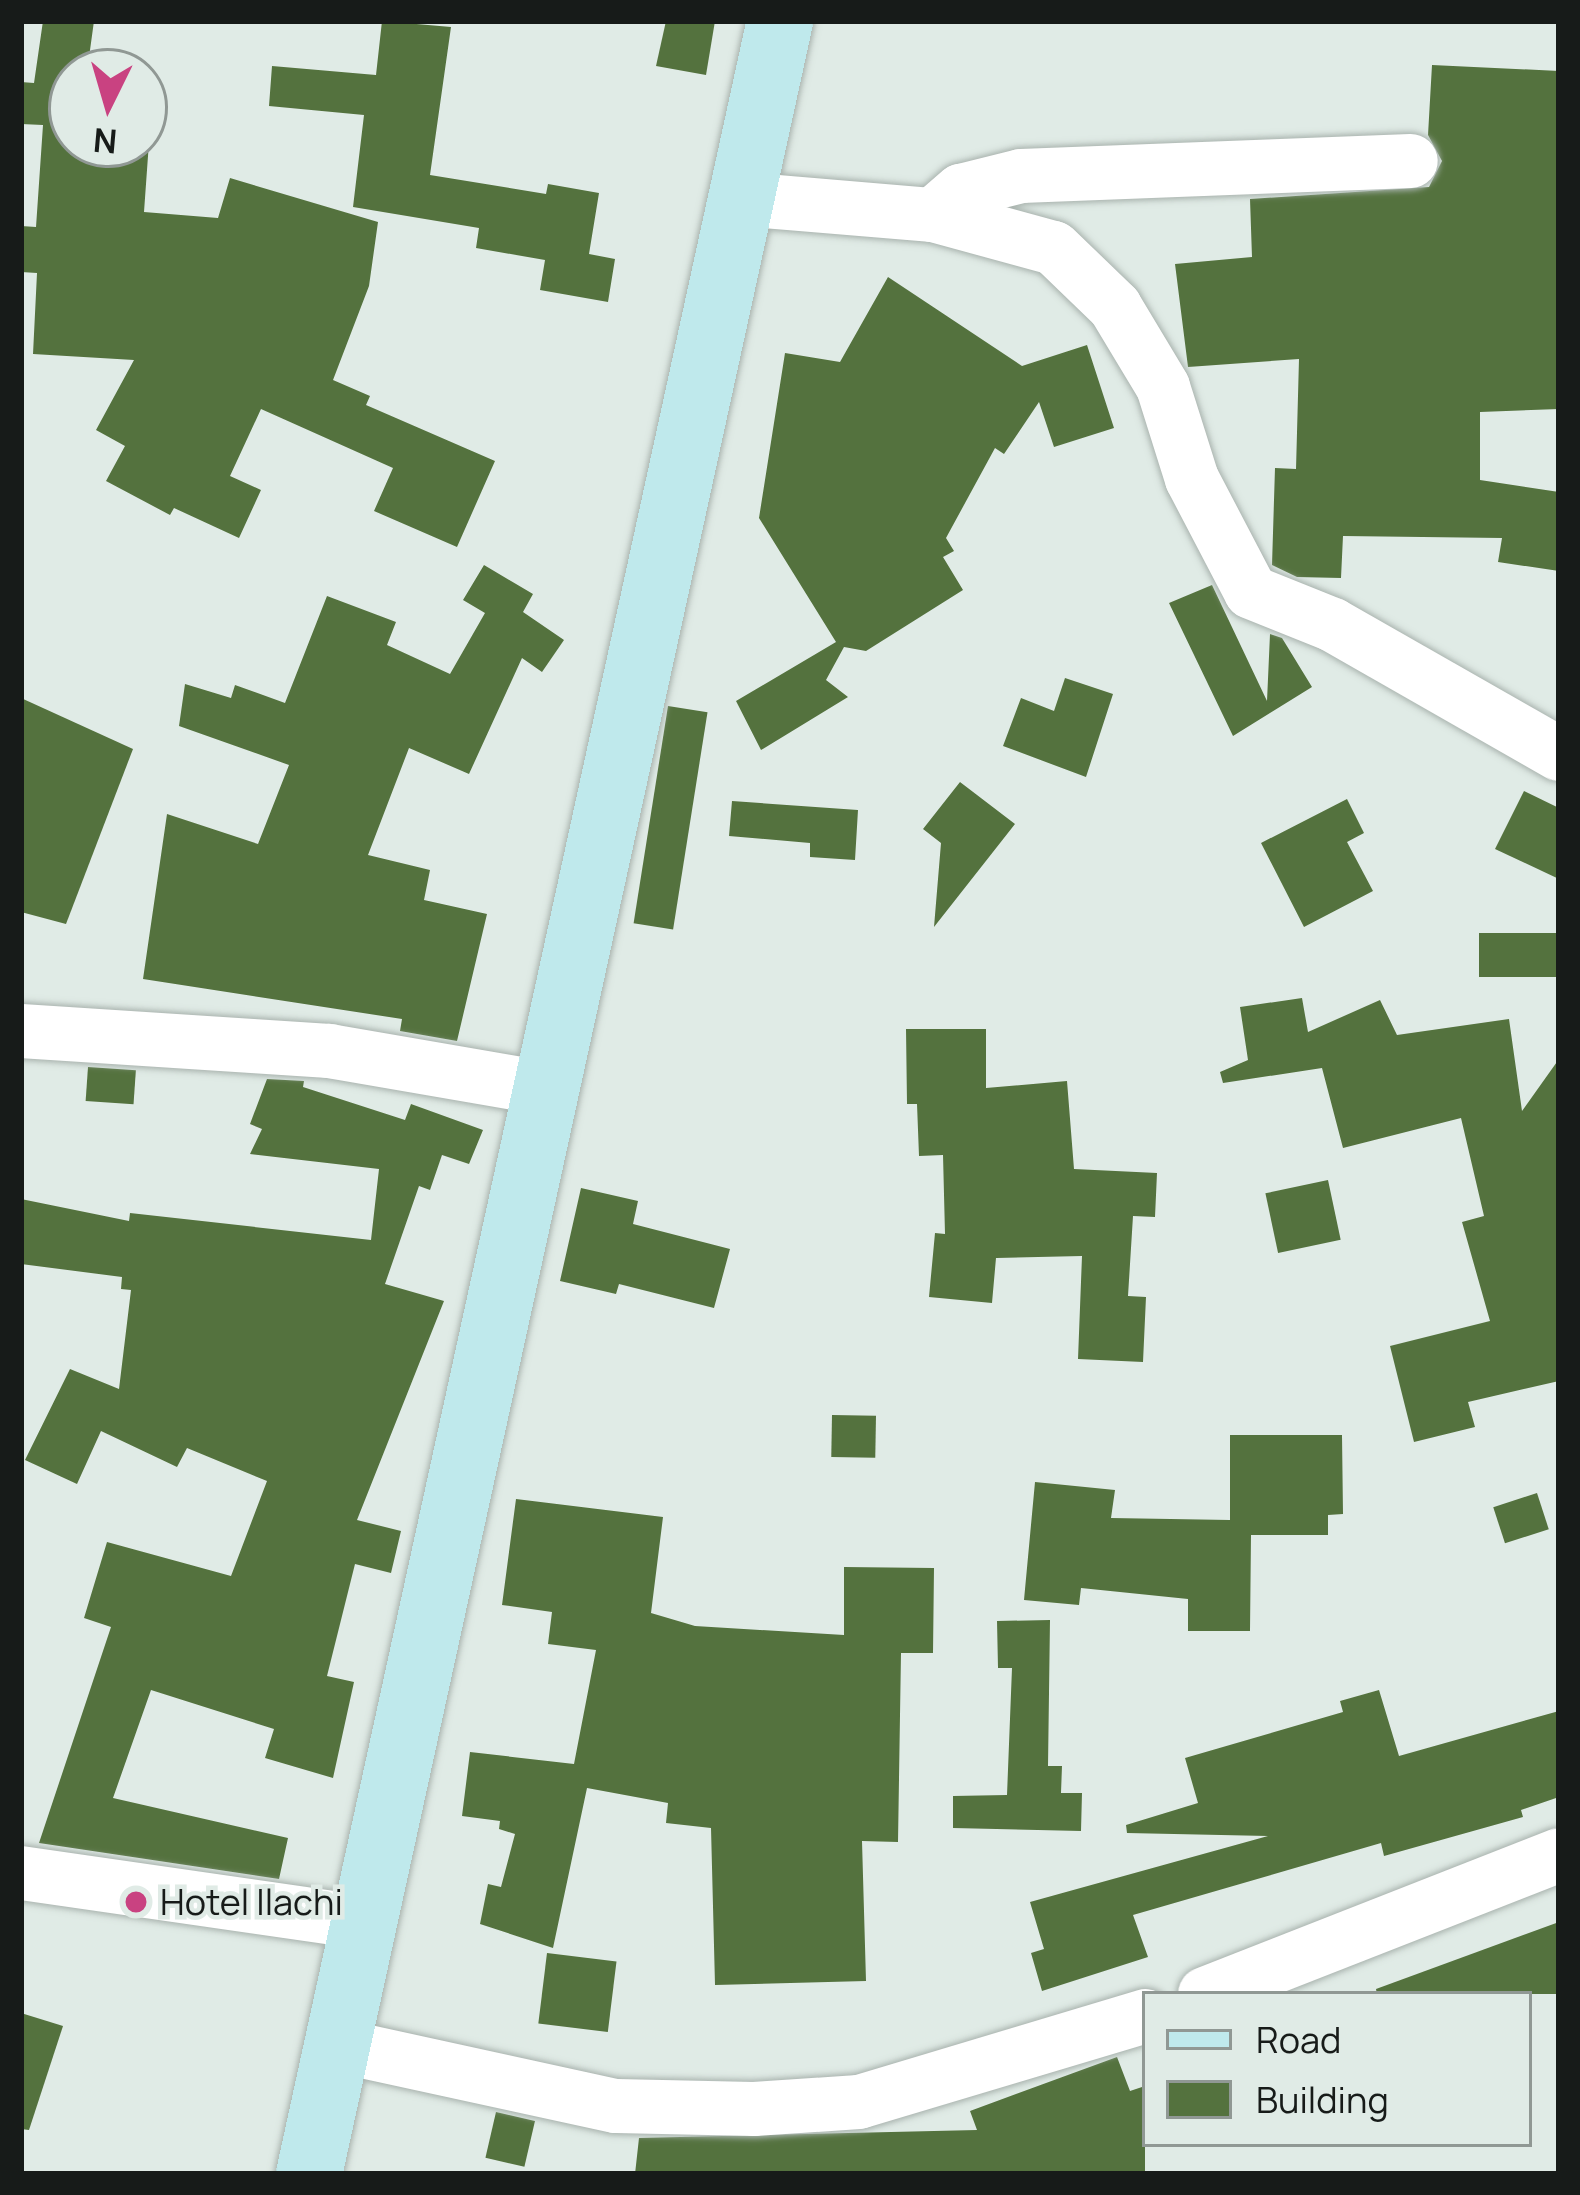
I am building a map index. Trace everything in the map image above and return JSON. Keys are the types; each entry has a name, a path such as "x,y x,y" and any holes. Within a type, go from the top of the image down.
{"main road":[{"path":"309,2174 550,1088 779,21"}],"street":[{"path":"933,214 961,191 1021,176 1411,161"},
{"path":"741,199 933,214 1054,248 1115,307 1163,387 1192,479 1251,592 1333,625 1559,754"},
{"path":"21,1030 329,1052 550,1088"},
{"path":"1213,1991 1559,1855"},
{"path":"21,1873 366,1923"},
{"path":"340,2046 616,2106 754,2108 859,2102 1142,2017"}],"building":[{"path":"43,21 94,21 90,48 48,48 48,168 147,168 144,212 218,218 230,178 378,222 369,286 333,380 370,396 366,405 495,461 457,547 374,511 393,468 261,409 230,476 261,490 239,538 174,508 170,515 106,481 125,446 96,430 134,360 33,354 37,273 21,272 21,226 36,227 43,125 21,124 21,82 34,83"},
{"path":"382,21 451,27 430,175 546,194 548,184 599,193 589,254 615,259 608,302 540,290 545,260 476,248 479,228 353,207 364,115 269,106 272,66 376,75"},
{"path":"666,21 715,21 706,75 656,66"},
{"path":"1432,65 1559,71 1559,409 1480,412 1480,480 1559,492 1559,571 1498,562 1502,538 1343,536 1341,578 1297,577 1272,565 1275,468 1296,469 1299,359 1188,367 1175,264 1252,257 1250,199 1429,187 1442,161 1428,135"},
{"path":"888,277 1022,366 1087,345 1114,428 1054,447 1039,402 1004,454 995,448 946,538 954,551 943,557 963,590 866,651 844,647 826,680 848,697 761,750 736,701 836,642 759,518 785,353 840,362"},
{"path":"484,565 533,594 523,612 564,640 542,672 522,658 469,774 409,748 368,855 430,870 424,900 487,914 457,1041 400,1031 402,1019 143,979 167,814 258,844 289,765 179,726 185,684 231,698 235,685 285,703 327,596 396,622 387,645 450,674 485,613 463,600"},
{"path":"1212,585 1267,701 1270,634 1282,638 1312,687 1233,736 1169,603"},
{"path":"1065,678 1113,694 1086,777 1003,746 1021,698 1054,711"},
{"path":"21,698 133,749 66,924 21,912"},
{"path":"668,706 708,712 673,930 634,923"},
{"path":"960,782 1015,824 934,927 941,843 923,829"},
{"path":"1524,791 1559,808 1559,879 1495,849"},
{"path":"1347,799 1364,833 1347,842 1373,891 1304,927 1261,843"},
{"path":"732,801 858,810 855,860 810,857 810,843 729,836"},
{"path":"1479,933 1559,933 1559,977 1479,977"},
{"path":"1302,998 1308,1032 1380,1000 1397,1035 1509,1019 1522,1111 1559,1059 1559,1381 1468,1402 1475,1427 1414,1442 1390,1346 1490,1321 1462,1222 1484,1216 1461,1118 1343,1148 1322,1068 1223,1083 1220,1072 1248,1060 1240,1007"},
{"path":"906,1029 986,1029 986,1088 1067,1081 1074,1169 1157,1173 1155,1217 1133,1216 1128,1296 1146,1297 1143,1362 1078,1359 1082,1256 996,1258 992,1303 929,1297 935,1233 945,1234 943,1155 919,1156 917,1104 907,1104"},
{"path":"88,1067 136,1070 134,1104 86,1101"},
{"path":"267,1079 304,1081 303,1087 405,1120 411,1104 483,1130 469,1164 442,1155 430,1190 419,1186 385,1284 444,1301 357,1520 401,1531 391,1573 355,1564 327,1676 354,1682 333,1778 265,1758 274,1729 151,1690 113,1798 288,1838 279,1879 39,1843 111,1627 84,1618 107,1542 231,1576 267,1481 187,1448 177,1467 101,1431 77,1484 25,1460 70,1369 119,1389 131,1290 121,1289 122,1277 21,1264 21,1199 129,1221 130,1213 371,1240 379,1169 250,1154 262,1129 250,1124"},
{"path":"1328,1180 1341,1240 1278,1253 1265,1193"},
{"path":"581,1188 638,1201 633,1224 730,1249 714,1308 619,1284 616,1294 560,1281"},
{"path":"832,1415 876,1416 875,1458 831,1457"},
{"path":"1230,1435 1342,1435 1343,1514 1328,1515 1328,1535 1251,1535 1250,1631 1188,1631 1188,1599 1081,1588 1079,1605 1024,1600 1035,1482 1115,1490 1111,1518 1230,1520"},
{"path":"1537,1493 1549,1529 1505,1543 1493,1507"},
{"path":"516,1499 663,1517 651,1613 695,1626 844,1635 844,1567 934,1568 933,1653 901,1653 898,1842 862,1841 866,1981 715,1985 711,1828 666,1823 668,1803 587,1788 553,1948 480,1924 488,1884 501,1887 515,1834 499,1829 500,1821 462,1816 470,1752 574,1764 596,1650 548,1644 552,1612 502,1605"},
{"path":"1050,1620 1048,1766 1062,1766 1061,1793 1082,1793 1081,1831 953,1828 953,1796 1007,1795 1012,1668 998,1668 997,1621"},
{"path":"1379,1690 1399,1756 1559,1711 1559,1797 1521,1810 1523,1817 1384,1856 1381,1843 1133,1915 1148,1957 1042,1991 1031,1953 1044,1949 1030,1902 1268,1836 1127,1833 1126,1825 1198,1803 1185,1758 1343,1712 1340,1701"},
{"path":"1559,1922 1559,1994 1376,1989"},
{"path":"547,1953 616,1962 608,2032 538,2023"},
{"path":"21,2013 63,2026 29,2130 21,2129"},
{"path":"1117,2057 1130,2091 1142,2087 1145,2174 635,2174 639,2138 977,2130 970,2111"},
{"path":"496,2112 535,2121 524,2167 485,2158"}],"place":[{"name":"Hotel Ilachi","path":"136,1902"}]}
